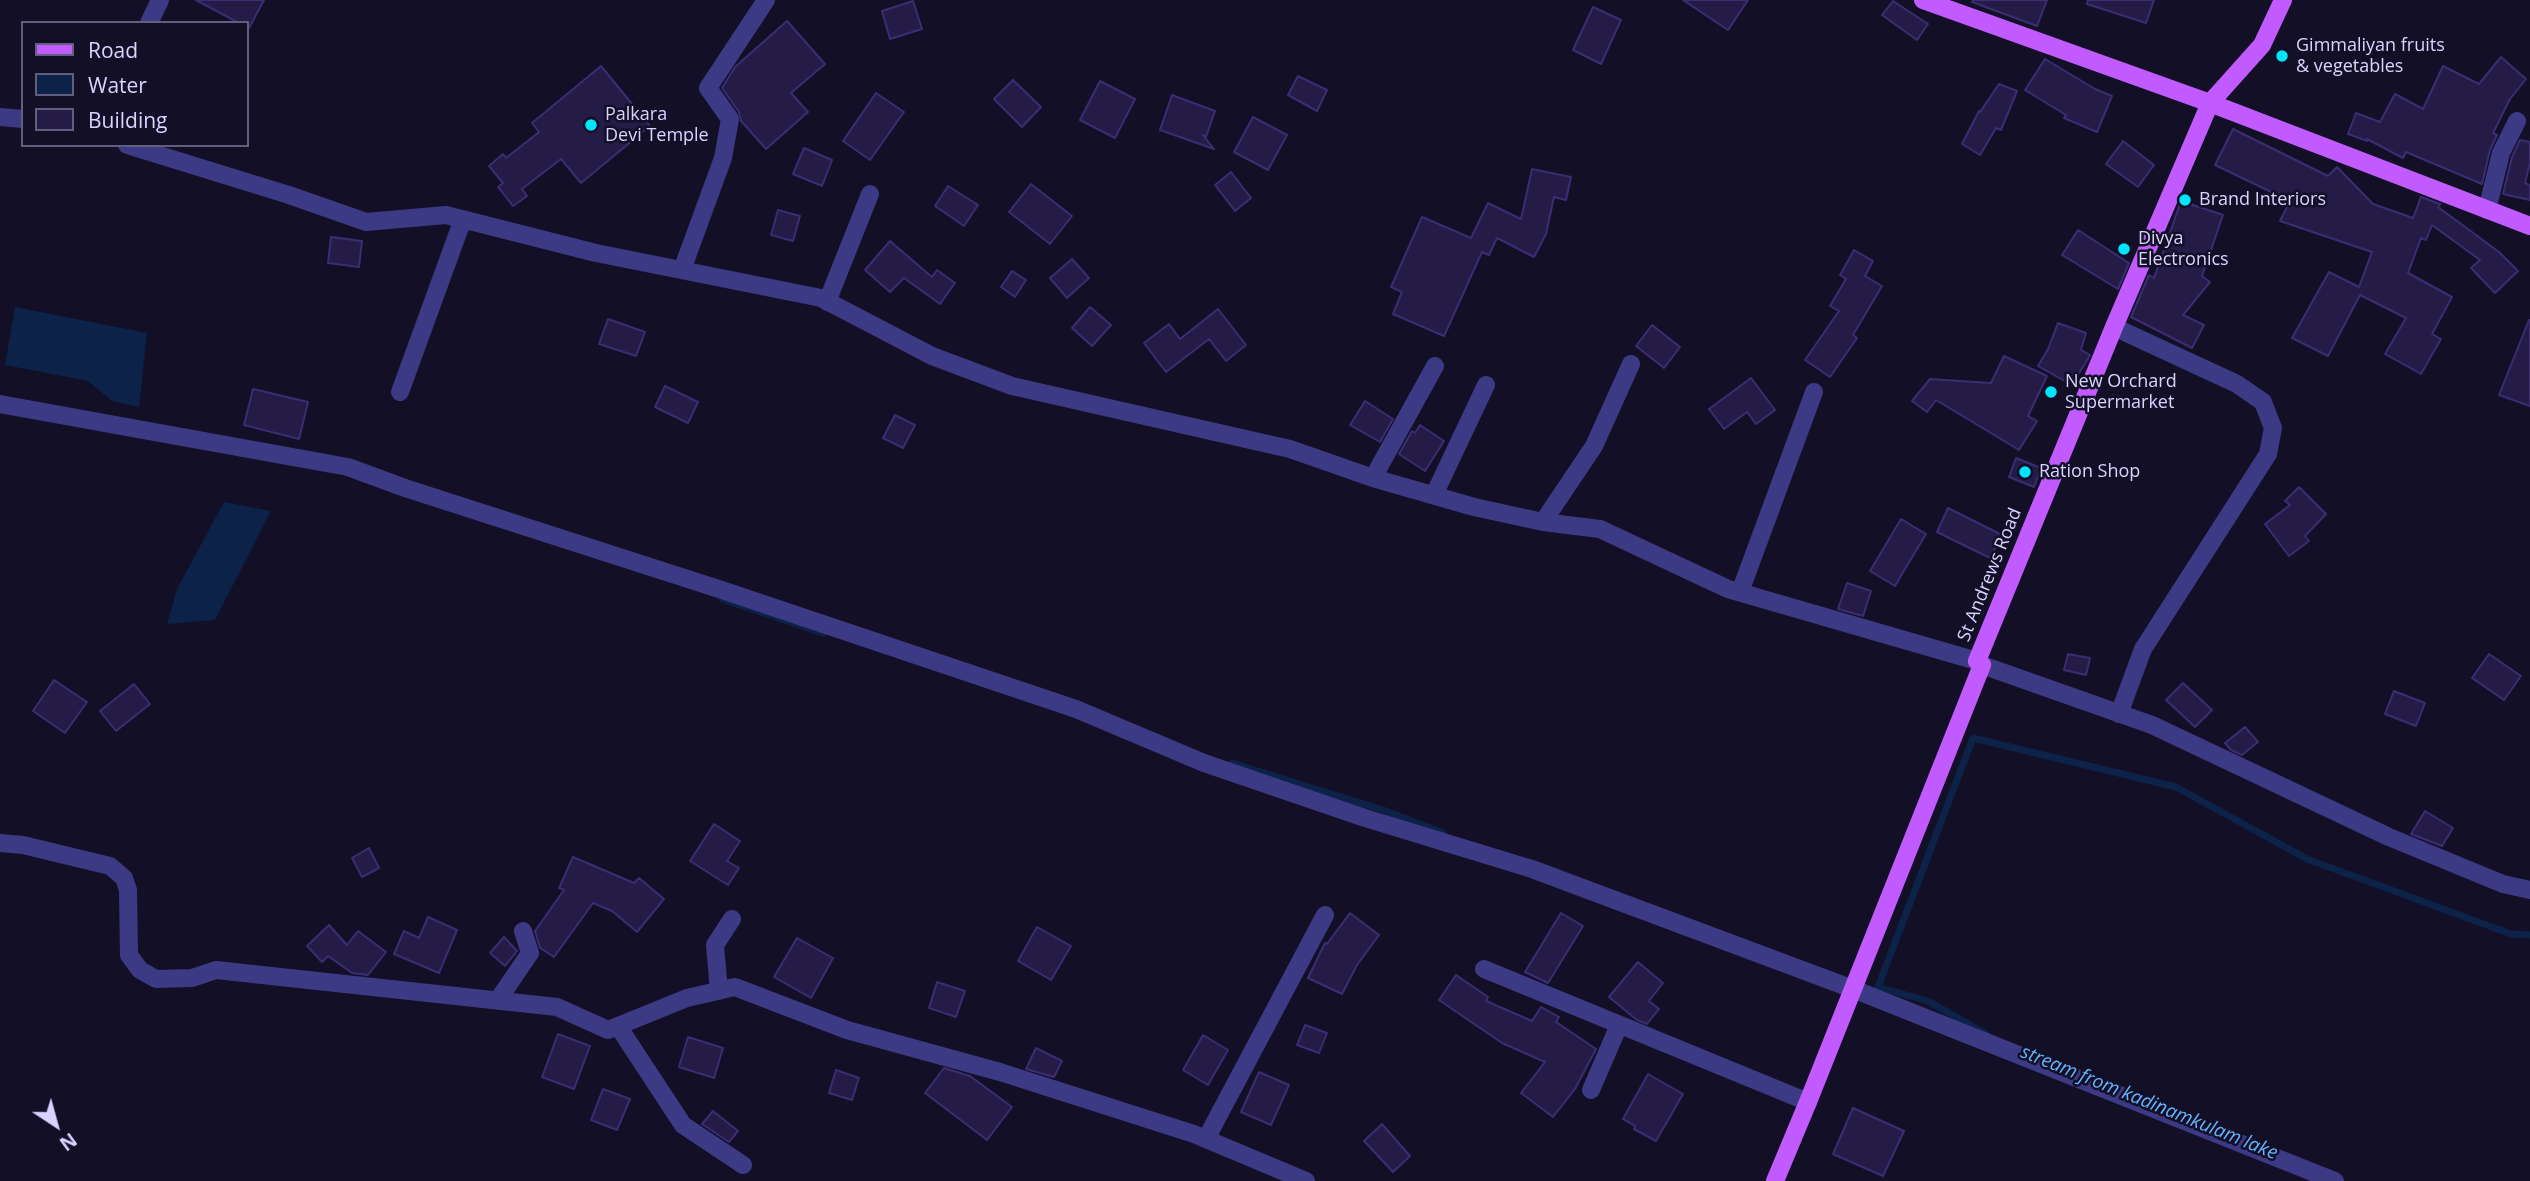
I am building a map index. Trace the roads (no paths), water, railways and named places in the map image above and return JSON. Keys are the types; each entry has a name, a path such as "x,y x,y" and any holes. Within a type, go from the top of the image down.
{"main road":[{"path":"1923,0 2210,103 2530,226"},
{"name":"St Andrews Road","path":"1775,1181 2114,327 2210,103 2262,45 2283,0"}],"street":[{"path":"150,21 160,0"},
{"path":"682,270 723,158 730,119 708,88 766,0"},
{"path":"0,117 21,119"},
{"path":"2487,210 2501,153 2516,121"},
{"path":"134,147 366,222 446,215 597,253 821,298 932,356 1012,386 1290,449 1373,478 1543,522 1600,529 1740,592 1980,663 2151,725 2389,837 2502,884 2530,890"},
{"path":"827,302 870,194"},
{"path":"400,392 463,219"},
{"path":"2114,327 2237,384 2263,402 2273,428 2268,454 2143,649 2119,714"},
{"path":"1543,522 1594,446 1631,363"},
{"path":"1373,478 1436,366"},
{"path":"1433,495 1486,385"},
{"path":"1740,592 1814,392"},
{"path":"0,404 348,467 405,488 722,590 1076,709 1204,762 1365,818 1532,869 1853,989 2335,1181"},
{"path":"0,843 23,845 110,866 124,878 128,890 129,955 140,970 156,979 192,978 216,970 498,1000 556,1007 608,1030 687,998 735,987 847,1030 1000,1072 1206,1139 1306,1181"},
{"path":"1206,1139 1325,915"},
{"path":"719,991 715,946 732,919"},
{"path":"498,1000 530,953 523,931"},
{"path":"1484,969 1808,1102"},
{"path":"1591,1090 1619,1025"},
{"path":"618,1026 683,1125 743,1165"}],"water":[{"path":"15,307 147,333 139,407 112,401 88,381 5,365"},
{"path":"224,502 271,511 215,620 167,624 177,589"}],"waterway":[{"path":"722,599 823,633"},
{"path":"1986,1034 1928,1001 1878,987 1973,738 2176,787 2307,859 2511,934 2530,935"},
{"path":"1232,763 1383,810 1443,833"}],"place":[{"name":"Gimmaliyan fruits & vegetables","path":"2282,56"},
{"name":"Palkara Devi Temple","path":"591,125"},
{"name":"Brand Interiors","path":"2185,200"},
{"name":"Divya Electronics","path":"2124,249"},
{"name":"New Orchard Supermarket","path":"2051,392"},
{"name":"Ration Shop","path":"2025,472"}],"water label":[{"name":"stream from kadinamkulam lake","path":"2149,1103"}]}
